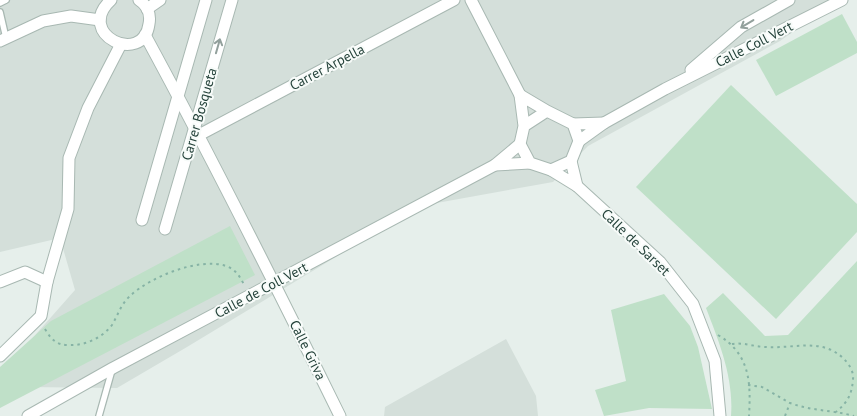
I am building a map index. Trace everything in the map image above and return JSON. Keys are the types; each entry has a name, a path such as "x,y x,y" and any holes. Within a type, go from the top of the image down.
{"street":[{"path":"111,0 102,12 100,20 106,36 112,41 121,44 134,43 145,35 150,22 143,4 160,0"},
{"name":"Carrer Bosqueta","path":"142,220 206,0"},
{"name":"Carrer Bosqueta","path":"165,228 197,131 232,0"},
{"name":"Carrer Arpella","path":"197,131 454,0"},
{"path":"471,0 520,95 524,126 520,144 530,163 551,170 571,160"},
{"name":"Calle Coll Vert","path":"665,88 700,63 741,28 789,0"},
{"name":"Calle Coll Vert","path":"579,141 604,123 665,88 842,0"},
{"path":"3,39 43,21 71,16 100,20"},
{"name":"Calle Griva","path":"145,35 275,283 340,416"},
{"path":"0,356 40,318 47,282 68,209 68,158 88,108 121,44"},
{"path":"520,95 573,124 579,141 571,160 577,186"},
{"path":"524,126 548,111"},
{"name":"Calle Coll Vert","path":"573,124 604,123"},
{"name":"Calle de Coll Vert","path":"28,416 113,368 495,165 520,144"},
{"name":"Calle de Coll Vert","path":"495,165 530,163"},
{"name":"Calle de Sarset","path":"551,170 577,186 660,262 693,304 716,361 720,416"},
{"path":"0,282 25,272 47,282"}],"lane":[{"path":"0,3 6,0"},
{"path":"0,12 3,39"},
{"path":"99,416 113,368"}],"path":[{"path":"40,318 49,336 55,343 75,345 85,343 103,333 111,325 119,309 130,296 145,284 179,270 206,265 227,266 237,273 251,296"},
{"path":"716,334 732,344 745,363 749,416"},
{"path":"732,344 738,343 766,347 823,346 837,352 847,362 854,374 852,392 846,404 836,412"},
{"path":"748,385 762,387 790,403 806,409 854,416"},
{"path":"785,416 790,403"}],"shaded area":[{"path":"10,0 838,0 780,41 588,146 553,182 420,206 117,388 25,387 7,367 75,290 60,238 0,252 0,4"},
{"path":"506,339 536,396 538,416 384,416 385,407"}],"green space":[{"path":"842,14 857,42 857,53 776,96 756,60"},
{"path":"731,85 857,204 857,232 776,319 636,187"},
{"path":"230,226 255,275 0,408 0,367 51,321"},
{"path":"857,261 857,416 731,416 728,374 706,308 723,293 765,336 788,335"},
{"path":"664,294 690,326 698,347 712,409 649,408 604,416 595,390 626,381 611,310"}]}
